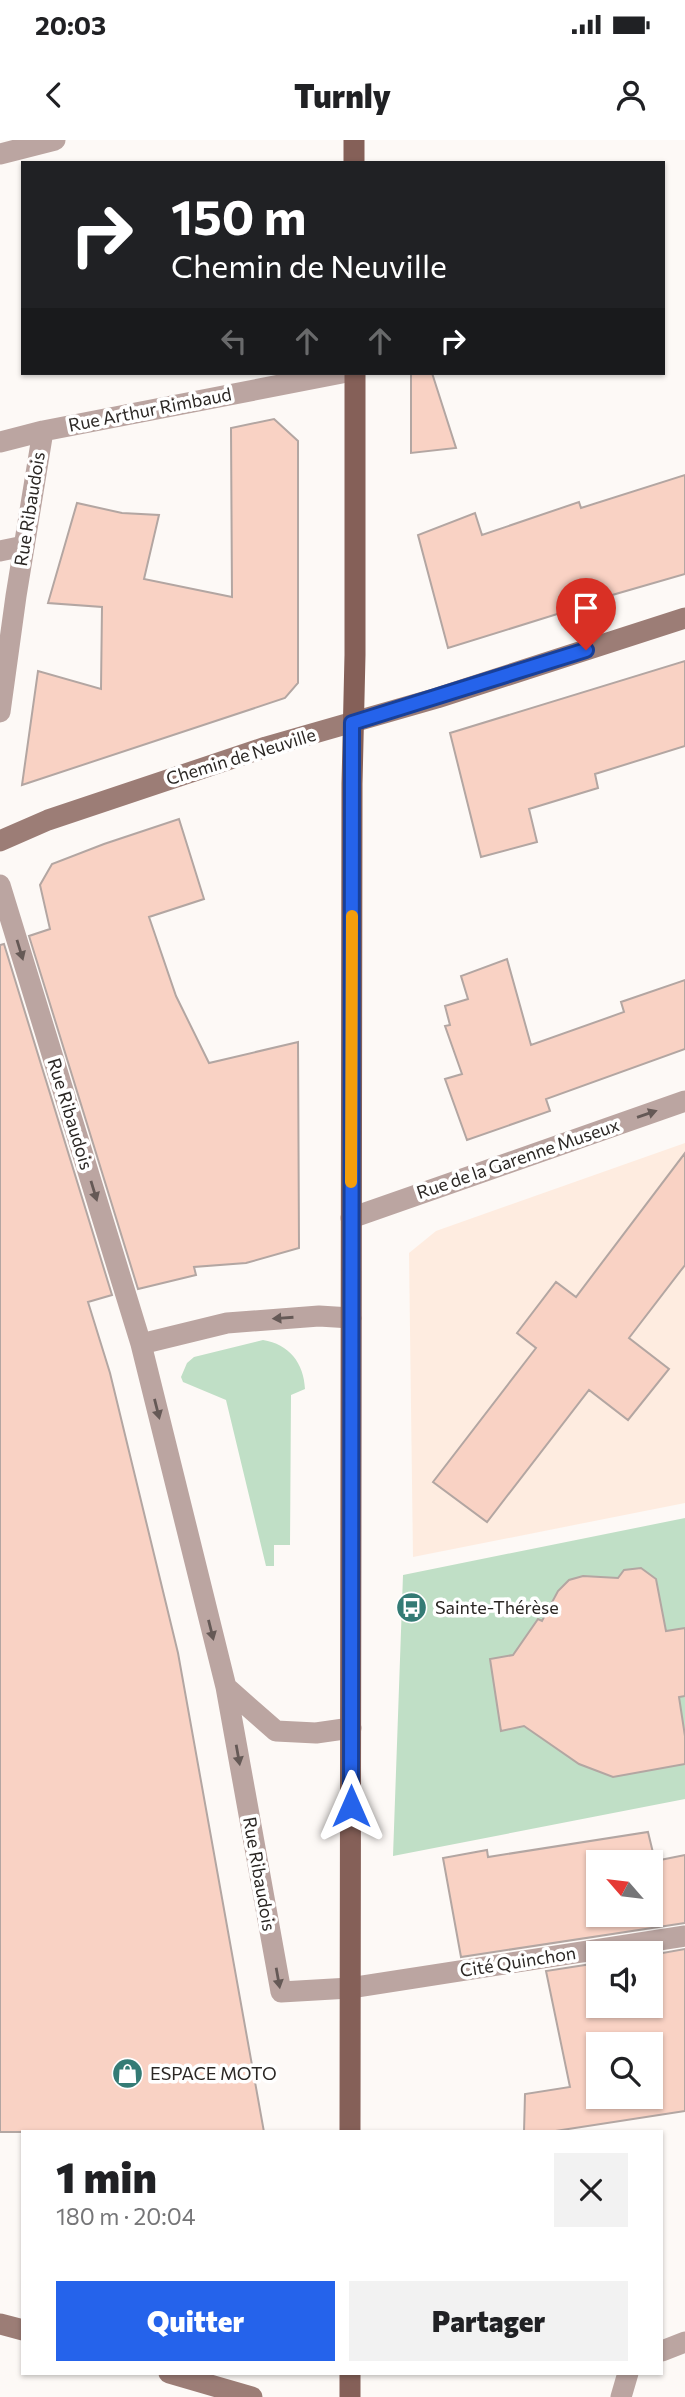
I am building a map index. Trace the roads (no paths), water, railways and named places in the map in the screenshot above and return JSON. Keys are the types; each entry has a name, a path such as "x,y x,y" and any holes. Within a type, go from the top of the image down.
{"main road":[{"path":"354,140 354,161"},
{"path":"350,2130 355,375"},
{"name":"Chemin de Neuville","path":"0,841 48,820 266,747 352,723 685,618"},
{"path":"0,2324 21,2329"},
{"path":"176,2375 252,2397"},
{"path":"350,2375 350,2397"}],"street":[{"path":"0,154 55,140"},
{"name":"Rue Arthur Rimbaud","path":"0,443 43,431 332,375"},
{"name":"Rue Ribaudois","path":"0,712 43,431"},
{"path":"0,551 24,546"},
{"name":"Rue Ribaudois","path":"0,885 141,1344 226,1687 281,1992 350,1988"},
{"name":"Rue de la Garenne Museux","path":"351,1218 685,1101"},
{"path":"141,1344 228,1322 319,1315 351,1318"},
{"path":"226,1687 276,1731 316,1733 351,1728"},
{"name":"Cité Quinchon","path":"350,1988 685,1936"},
{"path":"663,2351 685,2342"},
{"path":"621,2397 627,2375"}],"place":[{"name":"Sainte-Thérèse","path":"412,1608"},
{"name":"ESPACE MOTO","path":"127,2074"}]}
